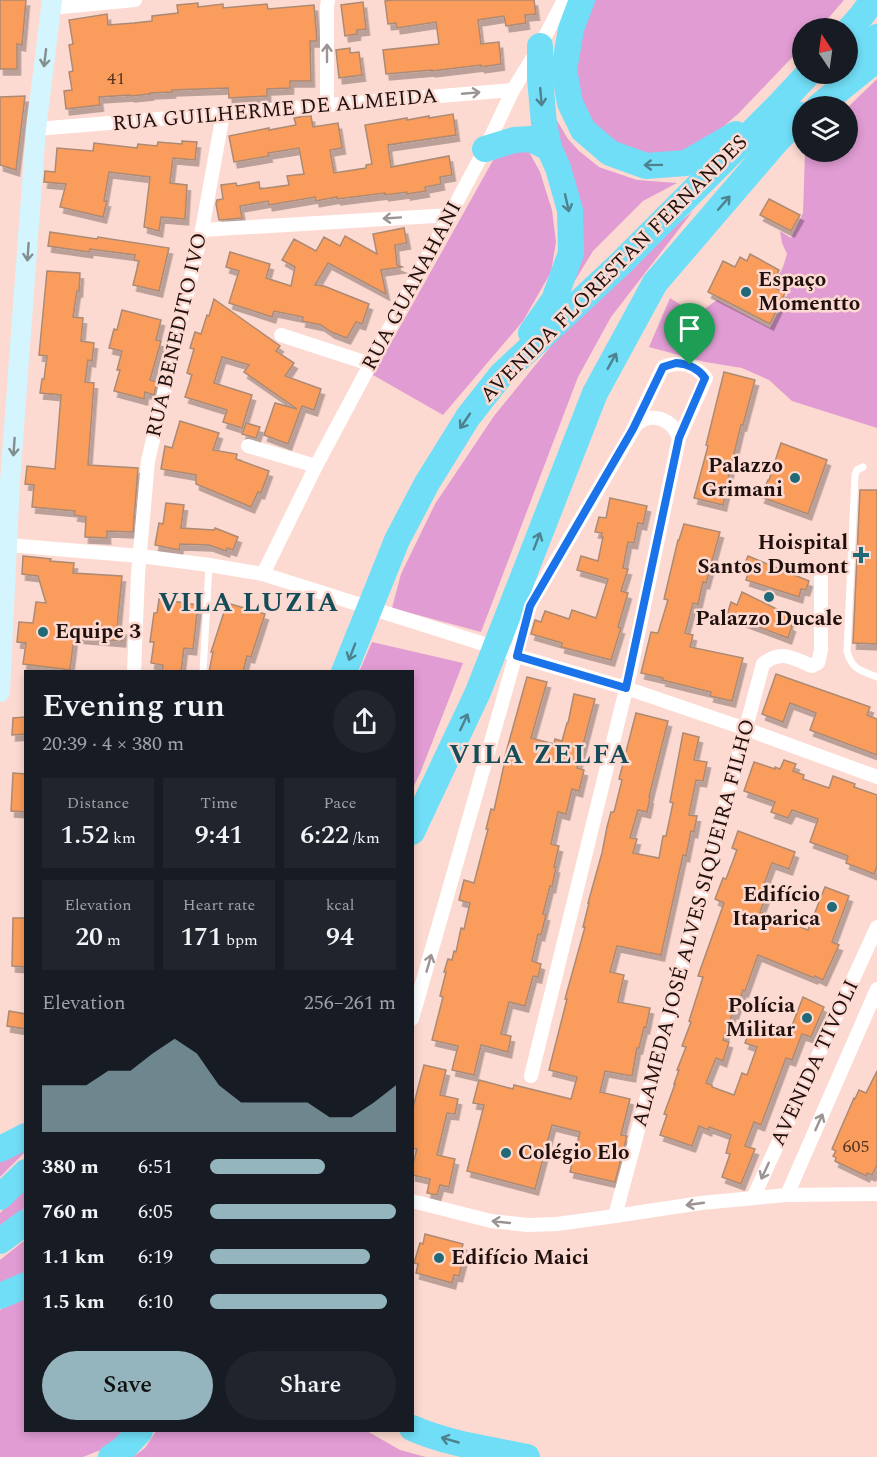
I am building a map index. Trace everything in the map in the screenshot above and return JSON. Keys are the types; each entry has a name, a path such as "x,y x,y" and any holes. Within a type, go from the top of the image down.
{"highway":[{"path":"582,0 572,29 564,70 570,103 584,130 610,153 646,166 687,163 779,105"},
{"path":"858,20 873,0"},
{"path":"858,57 877,37"},
{"path":"501,375 554,300 571,253 570,210 558,168 549,148 541,98 540,46"},
{"path":"831,96 877,59"},
{"name":"AVENIDA FLORESTAN FERNANDES","path":"345,670 392,550 422,493 468,417 501,375 621,264 799,84"},
{"path":"820,96 832,84"},
{"name":"AVENIDA FLORESTAN FERNANDES","path":"414,828 478,692 595,393 655,283 792,126"},
{"path":"776,143 792,129"},
{"path":"485,149 514,140 531,140 549,148"},
{"path":"0,1149 24,1137"},
{"path":"0,1197 24,1174"},
{"path":"0,1241 24,1223"},
{"path":"0,1296 24,1286"},
{"path":"414,1429 465,1445 527,1457"},
{"path":"111,1457 123,1449 139,1432"}],"street":[{"path":"0,692 3,575 8,545 5,480 36,129 52,4 135,0"},
{"path":"327,105 328,0"},
{"name":"RUA GUANAHANI","path":"263,574 316,466 451,215 513,90 564,0"},
{"name":"RUA GUILHERME DE ALMEIDA","path":"36,129 513,90"},
{"name":"RUA BENEDITO IVO","path":"134,670 148,461 202,230 223,114"},
{"path":"202,230 451,215"},
{"path":"281,335 370,364"},
{"path":"414,1012 530,606 633,429 663,367 683,363 696,368 705,378 679,438 626,688 531,1076"},
{"path":"633,429 640,420 661,418 673,426 679,438"},
{"path":"248,446 316,466"},
{"path":"8,545 140,556 263,574 517,656 626,688 877,777"},
{"name":"ALAMEDA JOSÉ ALVES SIQUEIRA FILHO","path":"615,1216 763,664 770,658 778,656 786,656 812,666 818,663 821,650 821,574"},
{"name":"AVENIDA TIVOLI","path":"753,1198 877,927"},
{"name":"AVENIDA TIVOLI","path":"787,1195 877,989"},
{"path":"414,1202 491,1221 528,1225 557,1224 701,1203 753,1198 787,1195 877,1194"}],"lane":[{"path":"863,467 857,470 855,475 847,651 850,661 857,669 877,677"},
{"path":"203,670 209,565"}],"shaded area":[{"path":"589,0 844,0 829,18 792,18 792,57 739,113 698,149 664,158 614,147 581,115 571,51"},
{"path":"877,79 877,428 792,401 769,380 742,368 705,362 649,347 670,298 696,315 717,300 770,328 788,293 774,285 787,254 780,231 791,238 803,213 805,162 858,162 858,97"},
{"path":"547,86 556,119 568,139 599,167 637,180 677,183 643,201 593,251 574,282 551,144"},
{"path":"501,146 527,148 540,172 552,210 556,242 551,272 523,321 443,415 373,375"},
{"path":"693,211 611,317 578,377 481,632 392,608 401,574 435,504 494,416 555,341 635,261"},
{"path":"372,642 463,663 414,786 414,670 360,670"},
{"path":"24,1148 24,1153 0,1177 0,1159"},
{"path":"24,1188 24,1209 0,1225 0,1213"},
{"path":"24,1241 24,1274 0,1285 0,1260"},
{"path":"24,1297 24,1432 124,1432 103,1449 83,1457 0,1457 0,1310"},
{"path":"155,1432 369,1432 400,1450 426,1457 133,1457 145,1448"}],"building":[{"path":"0,0 26,0 22,45 17,44 17,69 0,69"},
{"path":"534,0 536,14 525,15 526,23 506,26 504,16 478,20 481,44 499,42 501,64 386,74 383,50 439,44 436,22 397,28 396,23 388,24 385,1"},
{"path":"363,2 366,29 357,30 357,34 345,36 341,5"},
{"path":"198,3 198,7 223,4 223,8 267,4 268,9 314,5 317,41 310,41 311,81 290,81 290,88 267,89 267,96 229,98 228,88 172,90 172,92 131,96 99,97 100,105 66,109 64,91 72,90 69,72 73,71 69,45 73,44 69,20 107,14 108,25 152,21 152,16 178,13 177,5"},
{"path":"350,48 350,53 359,52 362,75 339,78 336,50"},
{"path":"25,96 16,170 0,165 0,97"},
{"path":"453,114 456,135 388,145 391,167 449,156 452,175 440,177 441,184 425,187 426,191 337,199 337,197 316,201 315,197 269,205 268,201 240,206 242,218 219,220 216,204 217,200 223,199 221,185 236,183 237,186 259,182 260,189 289,185 287,176 304,174 299,148 234,162 229,136 296,125 294,118 305,116 311,116 313,127 338,123 342,148 330,150 334,173 366,168 366,165 372,164 365,125"},
{"path":"182,141 197,142 195,160 173,158 170,183 187,185 185,219 161,217 159,231 144,227 150,177 109,172 104,201 107,201 103,217 60,207 66,184 44,182 45,171 55,172 57,148 93,151 94,143 137,148 138,144 157,146 158,142 182,144"},
{"path":"769,199 800,215 791,231 760,215"},
{"path":"404,228 407,243 395,245 397,265 402,267 381,270 386,294 328,263 315,285 324,286 369,304 362,324 356,322 347,338 321,325 302,321 303,317 274,311 272,317 229,303 239,271 226,267 230,252 270,264 266,278 291,286 295,267 282,260 294,239 316,251 324,237 340,246 345,236 377,254 373,234"},
{"path":"50,232 169,248 159,291 133,285 139,261 134,260 135,255 48,246"},
{"name":"Espaço Momentto","path":"750,254 779,270 771,286 785,293 770,324 708,292 723,261 735,267 740,257 747,261"},
{"path":"47,271 80,273 79,291 77,291 73,317 83,318 81,341 94,343 92,361 88,360 85,382 94,383 88,465 138,468 133,532 107,531 107,538 85,537 86,517 74,515 75,511 32,507 34,485 25,484 27,466 55,469 61,395 40,393 47,356 39,355"},
{"path":"214,299 280,346 276,351 294,363 285,376 321,389 314,410 302,406 288,444 264,435 275,403 297,409 244,372 249,365 222,357 214,383 252,395 242,428 223,422 227,410 185,397 192,375 187,373 194,349 190,348 195,332 201,334"},
{"path":"122,310 161,320 156,340 161,341 150,380 157,382 154,395 145,392 144,399 114,391 122,351 109,348"},
{"path":"724,372 755,380 743,425 741,425 723,505 694,498"},
{"path":"180,421 219,433 213,450 237,454 236,459 269,471 261,493 258,492 251,507 196,484 196,475 161,469 165,446 172,448"},
{"path":"246,423 260,427 256,438 242,434"},
{"name":"Palazzo Grimani","path":"781,443 827,460 808,514 761,497"},
{"path":"860,490 877,490 877,644 853,643"},
{"path":"610,498 647,506 643,524 638,523 634,543 628,542 623,568 628,569 621,591 628,593 618,627 621,628 611,660 561,647 562,643 531,634 535,620 541,622 545,611 569,619 572,610 596,618 608,579 577,570 581,556 598,561 603,537 602,533 595,532 599,517 606,518"},
{"path":"166,503 184,505 181,528 214,530 215,528 238,537 233,550 227,548 226,551 209,545 180,544 179,550 155,545 159,523 163,524"},
{"path":"684,524 720,532 706,583 703,582 698,604 693,603 685,633 693,635 690,647 743,658 732,701 710,696 711,692 641,673 651,632 658,633 668,600 664,599"},
{"path":"23,556 74,563 73,573 122,576 117,629 123,629 122,641 74,637 70,670 23,664 26,643 17,642 19,622 33,623 36,602 46,603 38,576 22,574"},
{"path":"748,556 809,581 806,590 801,589 799,597 746,580 749,570 743,568"},
{"path":"742,592 791,616 789,624 792,626 788,638 727,615 731,602 737,605"},
{"path":"159,599 198,605 193,649 184,648 181,670 162,670 163,665 151,663 154,642 150,642 154,613 157,613"},
{"path":"227,603 265,614 251,657 247,656 244,670 209,670 213,652 211,652"},
{"path":"776,674 870,707 867,715 877,719 877,755 810,730 816,713 790,703 783,722 762,714"},
{"path":"527,677 547,682 531,738 554,744 555,739 562,741 574,694 595,699 577,768 584,770 579,791 572,789 566,814 558,812 551,844 559,846 552,887 550,886 543,914 546,915 541,935 538,934 532,961 541,964 538,977 533,976 525,1006 509,1002 501,1034 511,1036 508,1052 481,1045 474,1075 452,1070 458,1046 432,1040 443,997 440,996 446,972 444,972 448,959 452,960 454,951 456,952 470,903 459,900 464,880 474,883 491,809 494,810 505,756"},
{"path":"636,713 668,721 647,812 638,810 630,838 637,839 633,853 659,858 673,803 670,802 683,733 699,737 694,760 707,762 703,781 696,780 689,815 697,816 694,832 691,831 686,856 683,855 661,955 617,946 610,972 624,975 618,1002 650,1008 646,1028 644,1027 639,1048 637,1048 632,1076 605,1071 600,1092 630,1099 621,1135 627,1136 615,1182 570,1172 580,1132 552,1125 535,1189 467,1171 484,1105 473,1103 479,1080 513,1089 514,1085 571,1099 577,1077 549,1070 567,999 565,999 585,927 583,927 588,903 607,827 611,812 614,812 622,780 619,779"},
{"path":"24,717 24,734 12,735 13,718"},
{"path":"784,760 796,764 793,771 804,775 803,779 829,788 833,776 877,795 877,866 874,874 846,863 848,856 810,842 818,819 792,810 788,818 771,812 775,802 744,791 754,762 780,769"},
{"path":"13,773 24,774 24,812 11,811"},
{"path":"738,831 795,852 789,869 772,863 761,892 767,894 760,912 808,930 825,887 849,896 832,942 839,945 823,980 758,955 723,1040 729,1042 723,1061 716,1058 706,1083 734,1095 742,1073 747,1075 757,1047 745,1043 752,1023 788,1036 803,997 824,1007 811,1037 802,1034 792,1060 786,1058 761,1125 754,1122 745,1146 755,1149 741,1184 722,1177 730,1154 726,1153 731,1135 699,1126 692,1146 660,1135 667,1115 664,1114 679,1070 677,1070 686,1047 682,1046 703,977 698,976 724,903 715,899 723,878 726,879 737,850 732,848"},
{"path":"13,918 24,918 24,967 12,966"},
{"path":"9,1011 24,1014 24,1029 7,1026"},
{"path":"424,1065 446,1070 440,1095 458,1099 455,1114 447,1113 437,1155 455,1159 449,1187 440,1185 437,1195 427,1193 430,1179 414,1175 417,1149 414,1148 414,1103"},
{"path":"877,1071 877,1165 872,1175 867,1173 866,1176 835,1161 836,1158 833,1156 836,1151 832,1149 854,1098 859,1090 866,1093"},
{"name":"Edifício Maici","path":"425,1234 463,1244 461,1252 465,1253 459,1276 454,1275 452,1283 416,1273 418,1264 414,1263"}],"place":[{"name":"Espaço Momentto","path":"746,292"},
{"name":"Palazzo Grimani","path":"795,478"},
{"name":"Hoispital Santos Dumont","path":"861,555"},
{"name":"Palazzo Ducale","path":"769,597"},
{"name":"Equipe 3","path":"43,632"},
{"name":"Edifício Itaparica","path":"832,907"},
{"name":"Polícia Militar","path":"807,1018"},
{"name":"Colégio Elo","path":"506,1153"},
{"name":"Edifício Maici","path":"439,1258"}],"district":[{"name":"VILA LUZIA","path":"249,603"},
{"name":"VILA ZELFA","path":"540,755"}],"route":[{"path":"676,363 690,365 701,372 705,378 679,438 626,688 517,656 530,606 633,429 663,367 676,363"}]}
